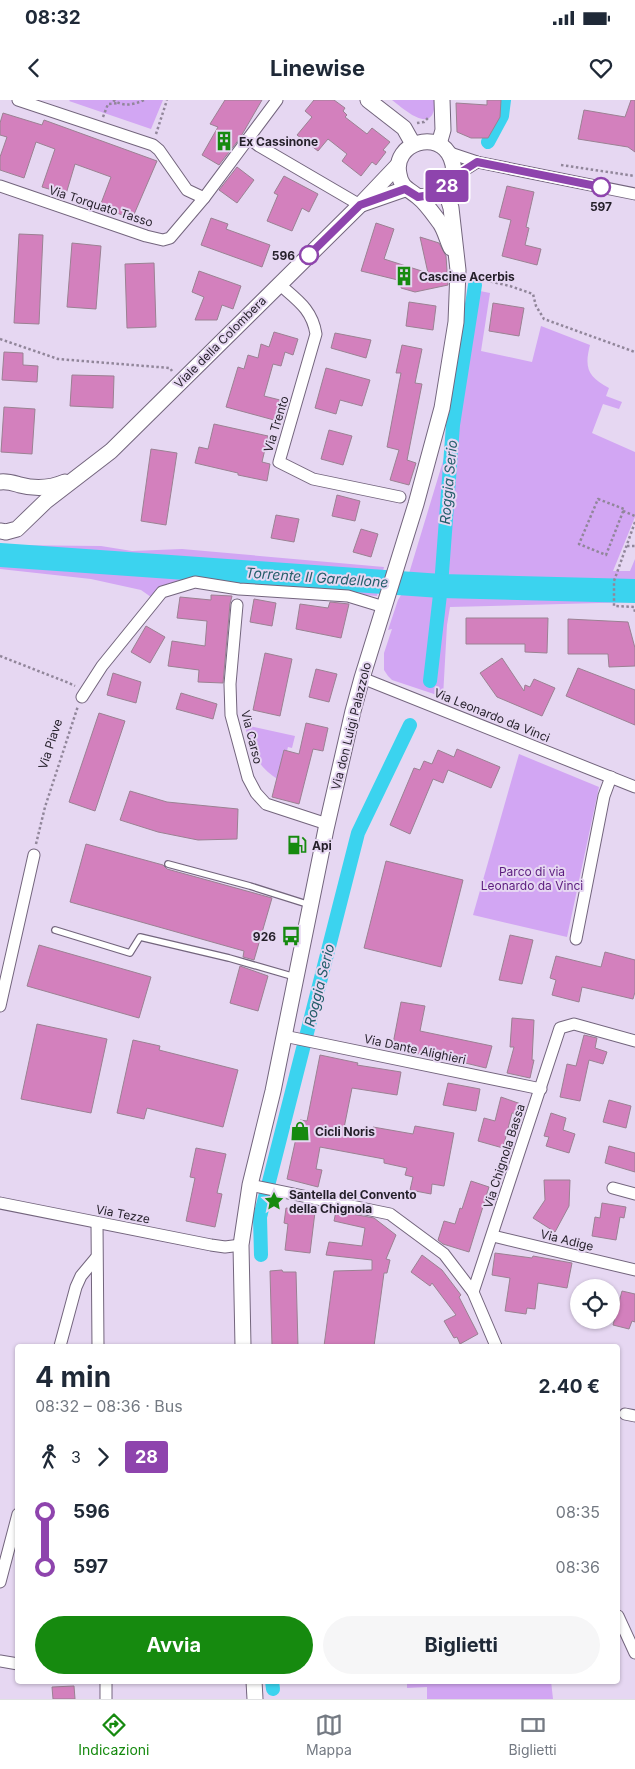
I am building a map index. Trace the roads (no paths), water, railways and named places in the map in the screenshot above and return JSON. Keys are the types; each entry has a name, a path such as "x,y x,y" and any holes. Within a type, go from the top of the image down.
{"street":[{"path":"18,100 153,145 159,150 187,190 204,198"},
{"name":"Via Torquato Tasso","path":"0,186 146,236 163,240 170,238 250,139 277,100"},
{"path":"368,100 404,128 413,144"},
{"name":"Via don Luigi Palazzolo","path":"243,1344 241,1245 250,1185 273,1091 327,824 362,678 416,504 442,408 456,322 463,273 451,208 449,183 452,162 443,148 442,107"},
{"path":"250,139 360,205"},
{"path":"398,165 401,156 413,144 422,141 430,142 477,162 635,194"},
{"path":"412,193 436,194 477,162"},
{"name":"Via don Luigi Palazzolo","path":"398,165 399,175 412,193 441,225 463,273"},
{"name":"Viale della Colombera","path":"0,531 6,532 17,529 46,501 111,451 360,205 398,165"},
{"name":"Viale della Colombera","path":"360,205 412,193"},
{"name":"Via Trento","path":"280,284 307,309 314,321 316,334 279,462 314,479 400,497"},
{"name":"Viale della Colombera","path":"1,481 33,488 57,486 77,476"},
{"path":"19,485 28,494 30,500 30,512 27,520"},
{"path":"82,697 102,666 162,592 195,582 239,589 348,596 386,601"},
{"name":"Via Carso","path":"237,605 230,684 231,716 248,778 256,794 266,804 327,824"},
{"name":"Via Leonardo da Vinci","path":"362,678 635,787"},
{"path":"576,939 604,796 611,777"},
{"path":"0,1006 34,855"},
{"name":"Via Chignola Bassa","path":"473,1292 560,1028 574,1024 635,1041"},
{"name":"Via Dante Alighieri","path":"284,1036 541,1089"},
{"path":"250,1185 390,1214 444,1254 473,1292 495,1344"},
{"path":"613,1188 635,1194"},
{"name":"Via Tezze","path":"0,1203 218,1246 241,1245"},
{"path":"97,1223 98,1344"},
{"name":"Via Adige","path":"493,1236 635,1270"},
{"path":"61,1344 76,1287 81,1276 96,1258"},
{"path":"0,1582 15,1525"},
{"path":"620,1620 635,1652"},
{"path":"0,1660 15,1663"},
{"path":"106,1684 106,1699"},
{"path":"254,1684 254,1699"}],"lane":[{"path":"168,864 250,886 310,905"},
{"path":"55,930 130,952 140,937 229,958 295,977"}],"waterway":[{"name":"Roggia Serio","path":"488,142 502,116 504,100"},
{"name":"Roggia Serio","path":"430,681 441,586 453,425 475,285"},
{"name":"Torrente Il Gardellone","path":"0,555 441,586 635,591"},
{"name":"Roggia Serio","path":"261,1255 260,1217 358,833 410,725"},
{"path":"272,1684 273,1689"}],"place":[{"name":"Ex Cassinone","path":"224,141"},
{"name":"597","path":"601,187"},
{"name":"596","path":"309,255"},
{"name":"Cascine Acerbis","path":"404,276"},
{"name":"Api","path":"297,845"},
{"name":"926","path":"291,936"},
{"name":"Cicli Noris","path":"300,1131"},
{"name":"Santella del Convento della Chignola","path":"274,1201"}],"park label":[{"name":"Parco di via Leonardo da Vinci","path":"532,878"}]}
